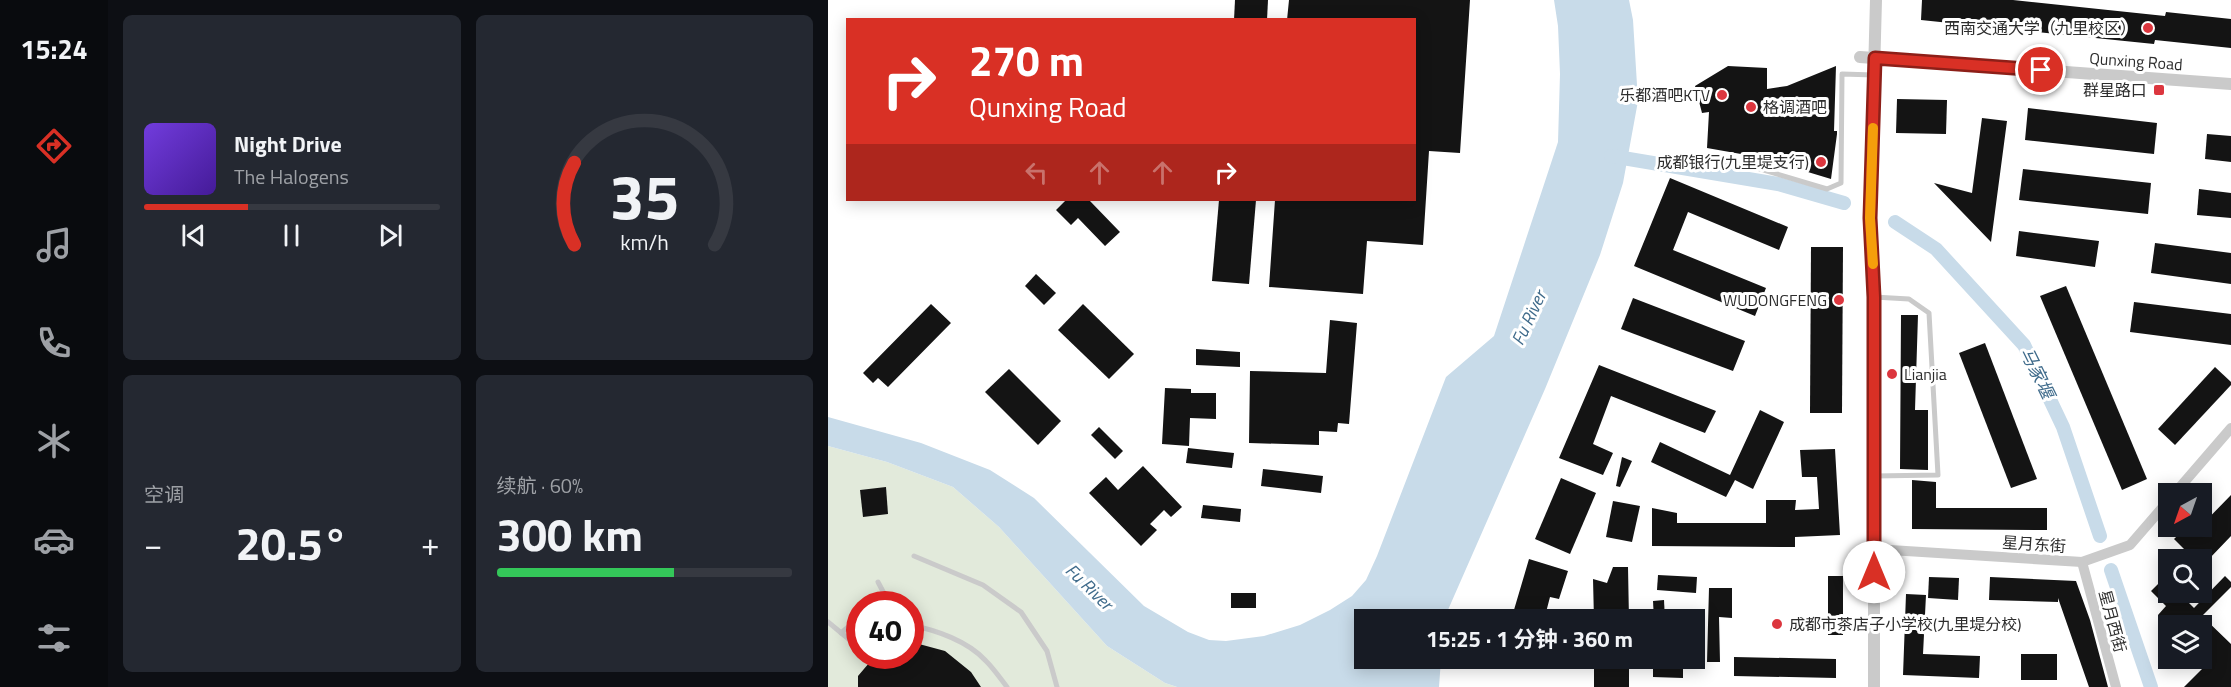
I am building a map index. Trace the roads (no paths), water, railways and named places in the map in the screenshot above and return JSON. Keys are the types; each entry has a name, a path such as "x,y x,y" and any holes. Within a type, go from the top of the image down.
{"street":[{"path":"1874,687 1874,297 1870,218 1876,0"},
{"name":"Qunxing Road","path":"1860,57 2231,84"},
{"path":"2184,483 2231,428"},
{"name":"星月东街","path":"1874,549 2082,562 2130,544 2158,512"},
{"name":"星月西街","path":"2082,562 2116,687"}],"lane":[{"path":"1680,156 1757,168 1827,189 1840,183 1842,74 1875,75"},
{"path":"1874,297 1909,299 1929,313 1938,476 1874,476"},
{"path":"914,556 983,585 1021,612 1047,651 1057,687"},
{"path":"878,582 883,591"},
{"path":"828,622 846,637"},
{"path":"924,628 959,642 985,660 1006,687"},
{"path":"842,633 846,630"}],"water":[{"name":"Fu River","path":"1554,0 1629,0 1633,20 1638,101 1623,183 1600,255 1545,389 1448,609 1354,609 1354,669 1440,669 1439,687 1177,687 1165,683 1107,646 999,527 953,487 887,462 828,446 828,417 921,443 990,470 1034,498 1144,606 1188,632 1209,640 1226,641 1264,636 1300,625 1330,610 1352,596 1366,580 1446,377 1494,336 1558,142 1560,74 1558,26"}],"waterway":[{"name":"马家堰","path":"1611,156 1778,184 1844,203"},
{"name":"马家堰","path":"1895,222 1936,249 2024,345 2063,427 2100,536"},
{"name":"马家堰","path":"2111,570 2151,687"}],"place":[{"name":"西南交通大学（九里校区）","path":"2148,28"},
{"name":"群星路口","path":"2159,90"},
{"name":"乐都酒吧KTV","path":"1722,95"},
{"name":"格调酒吧","path":"1751,107"},
{"name":"成都银行(九里堤支行)","path":"1821,162"},
{"name":"WUDONGFENG","path":"1839,300"},
{"name":"Lianjia","path":"1892,374"},
{"name":"成都市茶店子小学校(九里堤分校)","path":"1777,624"}]}
